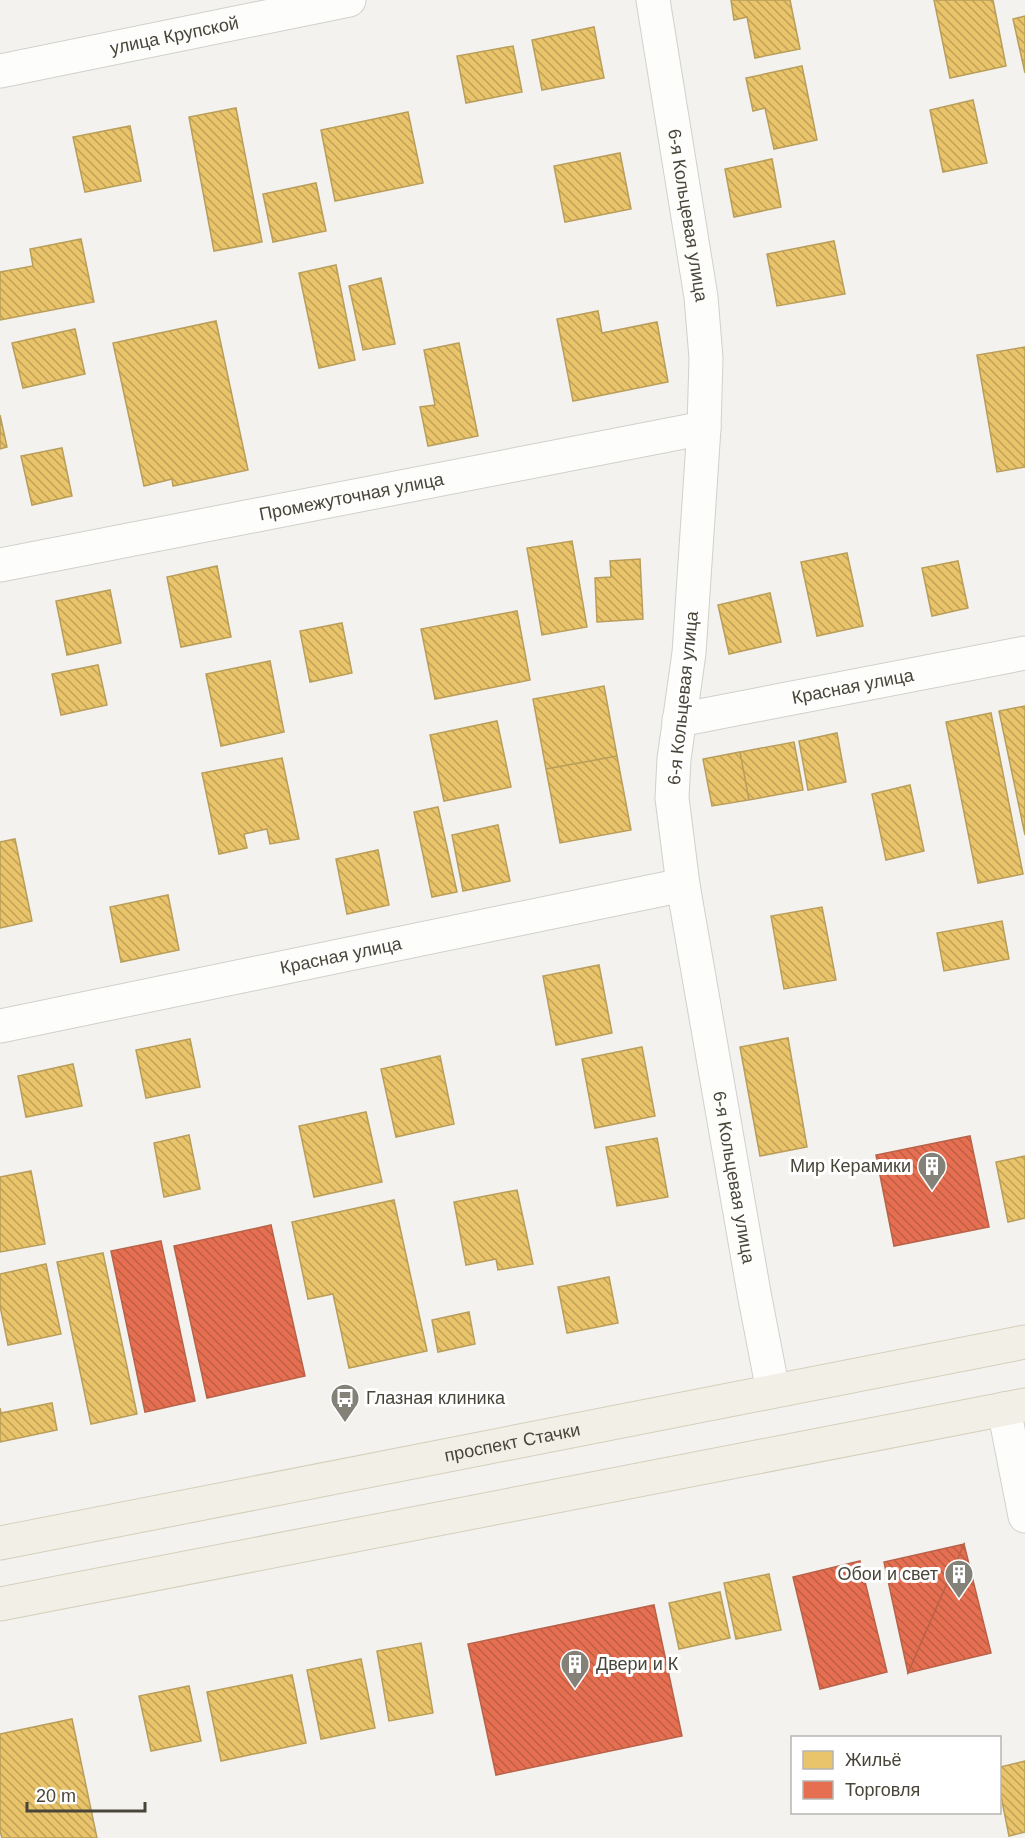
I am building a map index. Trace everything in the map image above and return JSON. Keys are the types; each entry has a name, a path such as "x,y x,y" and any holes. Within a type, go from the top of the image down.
{"main road":[{"name":"проспект Стачки","path":"0,1543 1025,1342"},
{"path":"0,1604 1015,1407"}],"street":[{"name":"улица Крупской","path":"0,71 349,0"},
{"name":"6-я Кольцевая улица","path":"653,0 701,297 706,358 704,428 689,653 674,759 672,798 683,885 773,1391"},
{"name":"Промежуточная улица","path":"0,565 704,428"},
{"name":"Красная улица","path":"680,720 1025,653"},
{"name":"Красная улица","path":"0,1026 683,885"},
{"path":"1015,1407 1025,1516"}],"building: Жильё":[{"path":"731,0 790,0 800,49 755,58 747,17 734,20"},
{"path":"934,0 993,0 1006,66 950,78"},
{"path":"1025,16 1025,73 1013,19"},
{"path":"594,27 604,78 542,90 532,40"},
{"path":"513,46 522,92 466,103 457,56"},
{"path":"802,66 817,140 774,149 765,108 753,111 746,78"},
{"path":"973,100 987,163 943,172 930,110"},
{"path":"236,108 262,242 214,251 189,117"},
{"path":"408,112 423,183 335,201 321,130"},
{"path":"130,126 141,181 85,192 73,137"},
{"path":"620,153 631,209 565,222 554,166"},
{"path":"772,159 781,207 734,217 725,169"},
{"path":"316,183 326,231 273,242 263,194"},
{"path":"81,239 94,302 0,320 0,272 33,266 30,249"},
{"path":"834,241 845,294 777,306 767,254"},
{"path":"336,265 355,360 319,368 299,273"},
{"path":"381,278 395,344 363,350 349,286"},
{"path":"598,311 602,333 657,322 668,382 573,401 557,319"},
{"path":"216,321 248,470 173,486 172,479 144,486 113,343"},
{"path":"75,329 85,374 23,388 12,343"},
{"path":"459,343 478,436 428,446 420,407 435,405 424,350"},
{"path":"1025,347 1025,467 997,472 977,355"},
{"path":"0,415 7,447 0,449"},
{"path":"62,448 72,496 32,505 21,456"},
{"path":"572,541 587,627 542,635 527,548"},
{"path":"847,553 863,626 817,636 801,562"},
{"path":"640,559 643,619 597,622 595,578 611,577 610,561"},
{"path":"958,561 968,608 932,616 922,568"},
{"path":"217,566 231,637 181,647 167,577"},
{"path":"110,590 121,643 67,655 56,601"},
{"path":"770,593 781,642 729,654 718,605"},
{"path":"517,611 530,680 435,699 421,629"},
{"path":"342,623 352,673 310,682 300,631"},
{"path":"270,661 284,732 221,746 206,674"},
{"path":"98,665 107,705 61,715 52,674"},
{"path":"604,686 617,756 546,769 533,699"},
{"path":"1025,706 1025,835 999,711"},
{"path":"991,713 1023,874 978,883 946,722"},
{"path":"497,721 511,787 444,801 430,735"},
{"path":"837,733 846,782 808,790 799,741"},
{"path":"794,742 803,790 749,800 740,752"},
{"path":"740,752 749,800 712,806 703,759"},
{"path":"617,756 631,830 560,843 546,769"},
{"path":"282,758 299,839 270,844 267,829 244,834 247,848 219,854 202,773"},
{"path":"910,785 924,851 886,860 872,794"},
{"path":"438,807 457,892 432,897 414,812"},
{"path":"498,825 510,881 463,891 452,835"},
{"path":"15,839 32,921 0,928 0,842"},
{"path":"378,850 389,905 347,914 336,859"},
{"path":"168,895 179,950 121,962 110,907"},
{"path":"822,907 836,980 784,989 771,916"},
{"path":"1002,921 1009,959 944,971 937,933"},
{"path":"599,965 612,1033 556,1045 543,976"},
{"path":"788,1038 807,1147 760,1156 740,1047"},
{"path":"190,1039 200,1087 146,1098 136,1050"},
{"path":"642,1047 655,1116 595,1128 582,1059"},
{"path":"440,1056 454,1124 396,1137 381,1069"},
{"path":"73,1064 82,1106 26,1117 18,1076"},
{"path":"366,1112 382,1182 314,1197 299,1126"},
{"path":"189,1135 200,1189 164,1197 154,1143"},
{"path":"657,1138 668,1197 617,1206 606,1147"},
{"path":"1025,1156 1025,1218 1008,1222 996,1162"},
{"path":"31,1171 45,1244 0,1252 0,1177"},
{"path":"517,1190 533,1264 498,1270 496,1259 466,1265 454,1202"},
{"path":"394,1200 427,1351 349,1368 333,1294 308,1299 292,1222"},
{"path":"103,1253 137,1414 91,1424 57,1262"},
{"path":"46,1264 61,1334 8,1345 0,1306 0,1274"},
{"path":"609,1277 618,1323 567,1333 558,1287"},
{"path":"469,1312 475,1344 438,1352 432,1320"},
{"path":"52,1403 57,1430 0,1442 0,1408 1,1413"},
{"path":"769,1574 781,1630 736,1639 724,1583"},
{"path":"720,1592 730,1638 679,1649 669,1603"},
{"path":"421,1643 433,1713 389,1721 377,1651"},
{"path":"361,1659 375,1728 321,1739 307,1670"},
{"path":"292,1675 306,1743 221,1761 207,1692"},
{"path":"189,1686 201,1741 151,1751 139,1696"},
{"path":"72,1719 97,1838 2,1838 0,1831 0,1734"},
{"path":"1025,1761 1025,1832 1009,1836 1001,1796 1001,1767"}],"building: Торговля":[{"name":"Мир Керамики","path":"970,1136 989,1227 894,1246 876,1155"},
{"path":"271,1225 305,1376 207,1398 174,1246"},
{"path":"161,1241 195,1401 145,1412 111,1251"},
{"path":"964,1544 908,1673 884,1562"},
{"name":"Обои и свет","path":"964,1544 991,1653 908,1673"},
{"path":"860,1561 887,1672 820,1689 793,1577"},
{"name":"Двери и К","path":"654,1605 682,1736 496,1775 468,1644"}],"place":[{"name":"Мир Керамики","path":"932,1192"},
{"name":"Глазная клиника","path":"345,1424"},
{"name":"Обои и свет","path":"959,1600"},
{"name":"Двери и К","path":"575,1690"}]}
